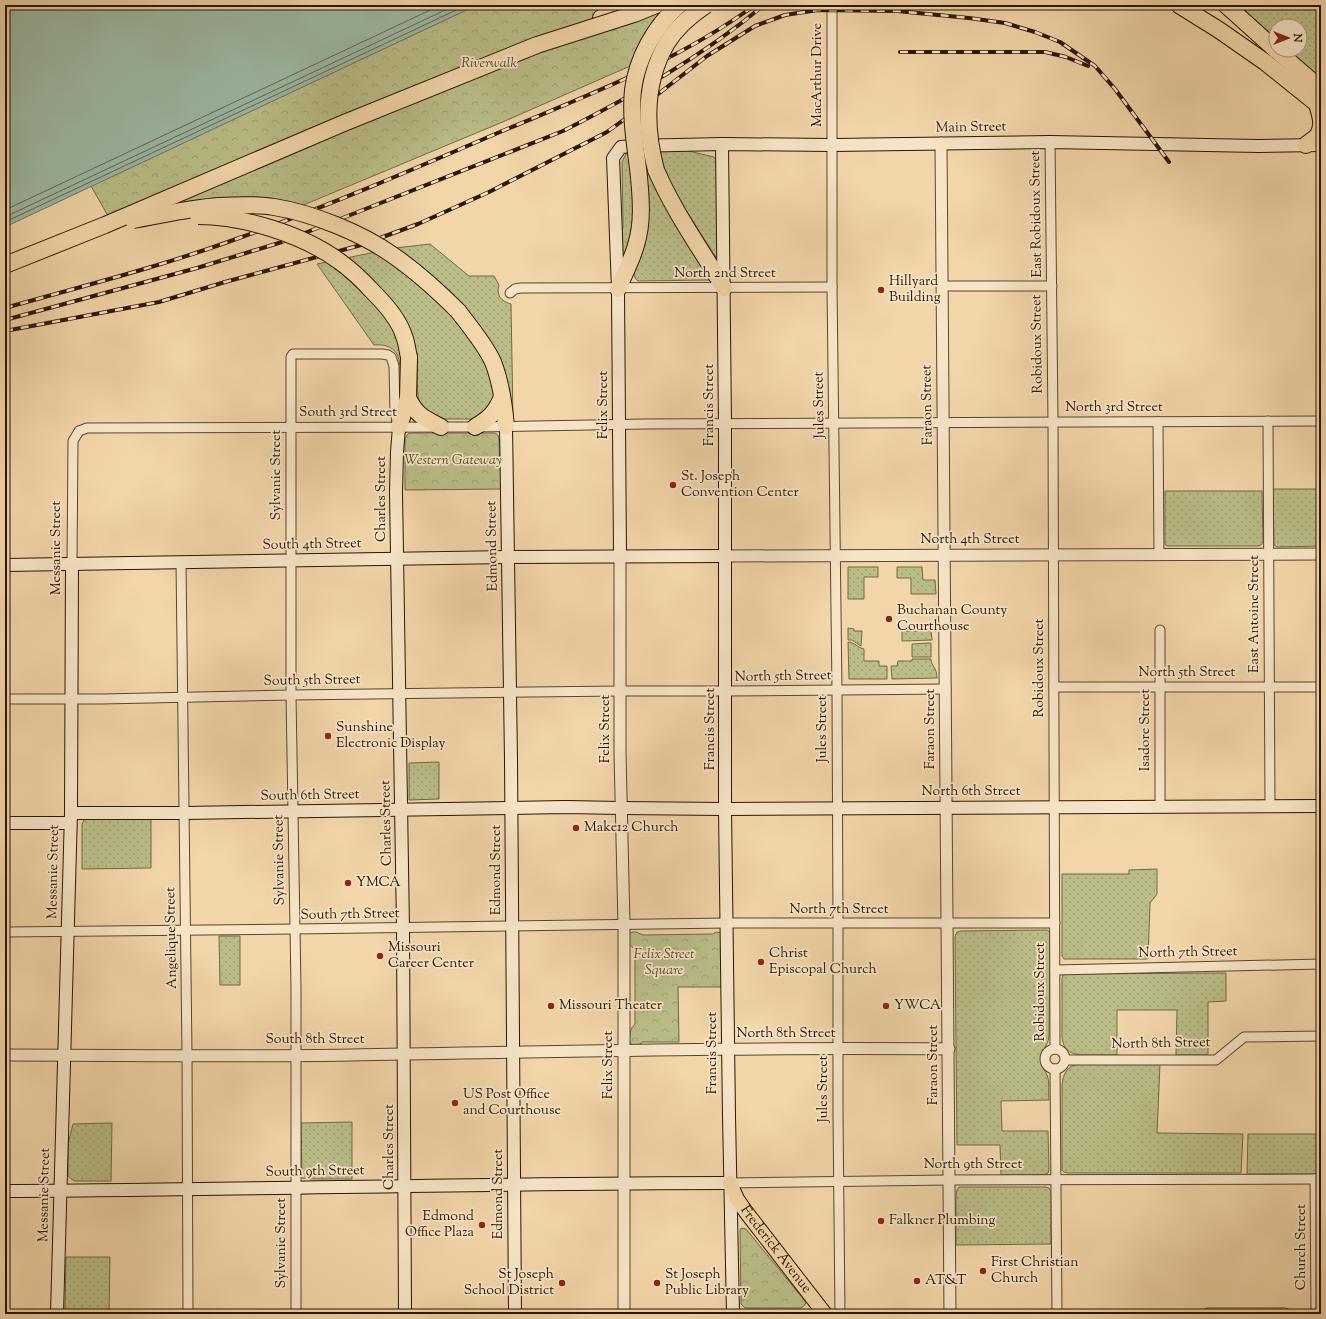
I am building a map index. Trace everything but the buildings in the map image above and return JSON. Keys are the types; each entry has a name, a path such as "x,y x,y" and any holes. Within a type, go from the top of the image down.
{"highway":[{"path":"5,265 337,126 632,5"},
{"path":"337,126 537,45 634,14 656,5"},
{"path":"618,289 636,246 640,229 641,200 633,108 633,91 636,76 640,62 649,43 679,5"},
{"path":"706,5 682,24 667,42 657,62 651,82 648,104 648,130 651,152 656,170 663,186 724,288"},
{"path":"1179,5 1219,30 1320,100"},
{"path":"1226,5 1268,43"},
{"path":"1283,58 1320,100 1320,127 1313,145"},
{"path":"5,265 106,225 264,157"},
{"path":"106,225 183,210 220,206 273,207 320,219 379,246 393,255 440,293 458,311 475,334 492,361 502,397 506,426"},
{"path":"89,231 137,218 200,216 238,219 285,233 338,260 383,302 395,318 404,336 409,357 408,398 399,427"},
{"path":"475,427 489,419 497,409 502,397"},
{"path":"408,398 413,408 422,417 441,427"}],"main road":[{"name":"Main Street","path":"621,147 722,144 1050,142 1259,146 1313,145"},
{"name":"Francis Street","path":"722,144 726,424 725,556 728,1049 733,1314"},
{"name":"Felix Street","path":"620,557 618,289 613,158 621,147"},
{"name":"Edmond Street","path":"506,426 509,557 515,1314"},
{"name":"Charles Street","path":"399,427 397,458 402,809 405,1314"},
{"name":"North 4th Street","path":"620,557 725,556"},
{"name":"South 4th Street","path":"5,565 509,557 620,557"},
{"name":"Messanie Street","path":"57,1314 68,932 72,699 72,564"},
{"name":"North 6th Street","path":"621,808 726,809 1321,806"},
{"name":"South 6th Street","path":"5,823 70,818 184,813 511,807 621,808"},
{"name":"North 9th Street","path":"624,1183 730,1183"},
{"name":"South 9th Street","path":"5,1190 296,1188 624,1183"},
{"name":"Frederick Avenue","path":"730,1183 737,1199 746,1212 825,1314"}],"street":[{"name":"MacArthur Drive","path":"832,5 832,144"},
{"name":"East Robidoux Street","path":"1050,142 1052,286"},
{"name":"Faraon Street","path":"941,143 950,1314"},
{"name":"Jules Street","path":"832,144 832,287 838,808 840,1314"},
{"path":"942,286 1052,286"},
{"name":"Robidoux Street","path":"1052,286 1055,1049"},
{"name":"North 2nd Street","path":"510,292 521,288 618,289 832,287"},
{"name":"Charles Street","path":"291,357 293,354 382,354 391,357 394,366 395,413 399,427"},
{"name":"Sylvanie Street","path":"291,357 291,695 295,930 296,1314"},
{"name":"East Antoine Street","path":"1268,421 1270,806"},
{"name":"North 3rd Street","path":"619,424 1321,421"},
{"path":"1158,422 1159,554"},
{"name":"South 3rd Street","path":"79,431 87,428 475,427 619,424"},
{"name":"Messanie Street","path":"72,564 72,449 74,438 79,431"},
{"name":"North 4th Street","path":"725,556 1321,554"},
{"name":"Felix Street","path":"620,557 621,808 624,925 624,1314"},
{"name":"Angelique Street","path":"181,562 186,931 188,1314"},
{"name":"Isadore Street","path":"1160,630 1160,807"},
{"name":"North 5th Street","path":"1054,687 1321,687"},
{"name":"North 5th Street","path":"620,691 946,689"},
{"name":"South 5th Street","path":"5,699 620,691"},
{"name":"North 7th Street","path":"624,925 727,923 1055,923"},
{"name":"South 7th Street","path":"5,932 295,930 624,925"},
{"name":"North 7th Street","path":"1055,970 1321,964"},
{"name":"North 8th Street","path":"1066,1060 1216,1060 1244,1037 1321,1036"},
{"name":"North 8th Street","path":"624,1051 838,1048 948,1049"},
{"path":"1055,1049 1063,1052 1066,1060 1062,1068 1055,1070 1049,1068 1045,1061 1048,1052 1055,1049"},
{"name":"South 8th Street","path":"5,1055 296,1055 624,1051"},
{"path":"1055,1070 1057,1314"},
{"name":"North 9th Street","path":"730,1183 949,1180 1318,1179"},
{"name":"Church Street","path":"1316,1314 1318,1179"},
{"path":"1208,1314 1285,1314"}],"green space":[{"name":"Riverwalk","path":"477,5 678,5 637,63 505,121 301,206 108,216 91,186"},
{"path":"1237,5 1321,5 1321,80 1295,58 1308,58 1308,18 1268,18 1268,34"},
{"path":"676,148 714,157 716,160 721,265 666,179 658,149"},
{"path":"633,150 637,214 620,280 619,234 623,228 622,162 627,152"},
{"path":"653,173 710,280 638,281 635,278 635,264 646,231 648,218 646,175"},
{"path":"430,244 469,276 494,276 499,285 498,292 500,298 511,304 513,418 480,351 489,372 496,400 477,419 440,419 420,406 417,360 399,415 401,375 397,354 387,346 374,345 317,264 395,248"},
{"name":"Western Gateway","path":"495,433 498,435 499,440 502,489 405,490 405,438 408,434"},
{"path":"1273,489 1321,489 1321,546 1277,547 1274,545"},
{"path":"1165,491 1262,491 1263,542 1258,546 1167,546 1165,544"},
{"path":"848,567 878,567 878,577 864,577 864,599 848,599"},
{"path":"897,567 922,567 923,580 935,580 936,594 911,594 911,578 897,578"},
{"path":"848,628 854,629 854,631 862,631 861,646 852,640 848,640"},
{"path":"902,631 931,631 932,640 902,641"},
{"path":"848,642 864,649 864,661 879,661 879,666 887,666 887,679 849,679"},
{"path":"931,643 931,657 912,657 912,644"},
{"path":"912,659 931,659 937,678 892,679 891,666 897,666 898,661 912,661"},
{"path":"439,762 439,799 409,800 409,763"},
{"path":"151,819 151,868 82,869 82,824 84,820"},
{"path":"1157,869 1157,894 1150,903 1148,959 1064,959 1062,956 1062,874 1129,874 1129,870"},
{"path":"1047,930 1050,932 1049,1037 1041,1061 1048,1078 1049,1100 1001,1101 1002,1131 1048,1131 1049,1170 1048,1173 1044,1175 1001,1175 1000,1145 957,1145 955,936 957,932 961,931"},
{"name":"Felix Street Square","path":"632,932 643,935 722,933 724,987 678,987 679,1042 643,1042 636,1046 631,1044 629,1040 631,1029 635,1024 635,950 628,943 628,935"},
{"path":"219,936 240,936 240,985 220,985"},
{"path":"1226,973 1226,1001 1208,1002 1208,1055 1176,1055 1177,1010 1117,1010 1117,1055 1076,1054 1068,1051 1063,1043 1063,975"},
{"path":"1078,1064 1160,1064 1157,1133 1243,1134 1241,1173 1064,1172 1062,1170 1062,1085 1063,1077 1066,1071"},
{"path":"352,1122 352,1179 302,1178 301,1123"},
{"path":"112,1123 111,1181 74,1181 68,1176 68,1144 73,1124"},
{"path":"1248,1134 1321,1134 1321,1174 1247,1174"},
{"path":"959,1187 1049,1188 1051,1192 1051,1244 956,1245 956,1195"},
{"path":"741,1228 746,1229 805,1301 806,1303 804,1306 801,1308 745,1308 741,1304"},
{"path":"66,1257 110,1257 109,1314 69,1314 65,1310"}],"water":[{"path":"5,5 477,5 5,227"}],"railway":[{"path":"5,308 181,258 272,226 338,200 599,91 695,44 755,5"},
{"path":"5,320 197,268 282,242 563,131 667,74 741,24 764,5"},
{"path":"5,331 159,302 225,282 361,245 418,224 489,192 607,132 707,56 755,26 785,15 818,10 897,11 969,18 1005,23 1035,32 1060,42 1095,66 1115,89 1169,162"},
{"path":"900,52 1045,52 1066,57 1088,66"}],"place":[{"name":"Hillyard Building","path":"881,290"},
{"name":"St. Joseph Convention Center","path":"673,485"},
{"name":"Buchanan County Courthouse","path":"889,619"},
{"name":"Sunshine Electronic Display","path":"328,736"},
{"name":"Make12 Church","path":"576,828"},
{"name":"YMCA","path":"348,883"},
{"name":"Missouri Career Center","path":"380,956"},
{"name":"Christ Episcopal Church","path":"761,962"},
{"name":"Missouri Theater","path":"551,1006"},
{"name":"YWCA","path":"886,1006"},
{"name":"US Post Office and Courthouse","path":"455,1103"},
{"name":"Falkner Plumbing","path":"881,1221"},
{"name":"Edmond Office Plaza","path":"482,1225"},
{"name":"First Christian Church","path":"983,1271"},
{"name":"AT&T","path":"917,1281"},
{"name":"St Joseph School District","path":"562,1283"},
{"name":"St Joseph Public Library","path":"657,1283"}]}
